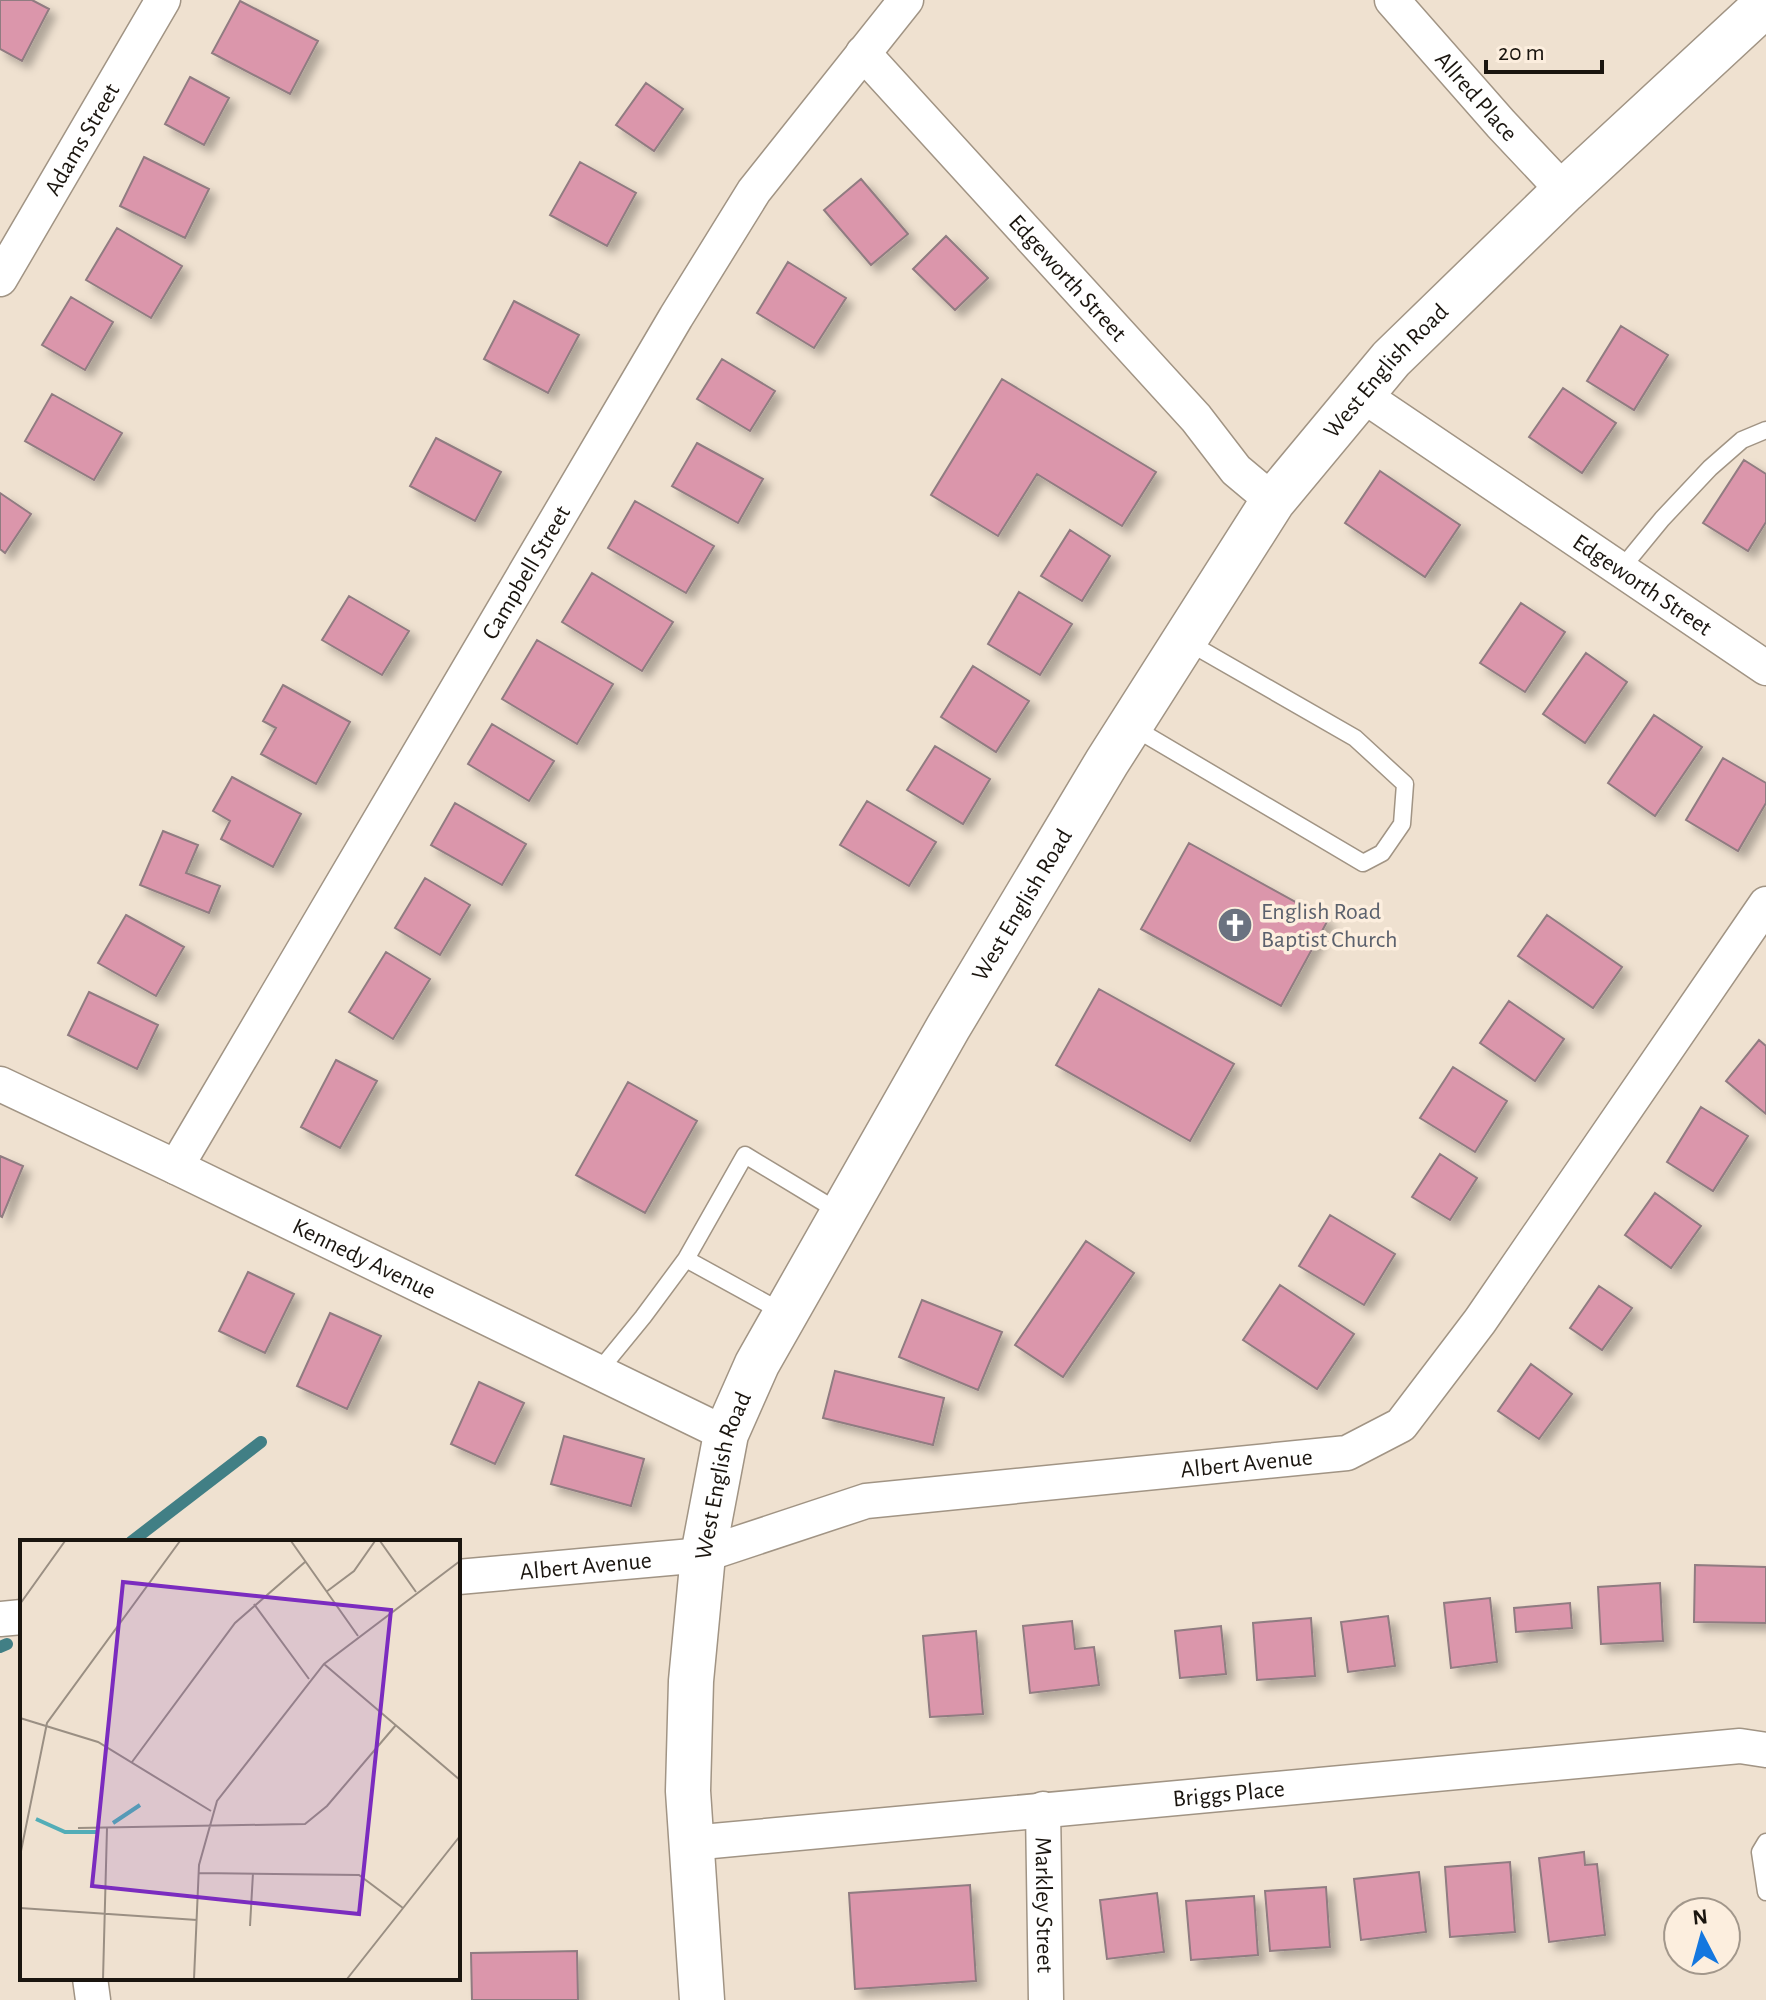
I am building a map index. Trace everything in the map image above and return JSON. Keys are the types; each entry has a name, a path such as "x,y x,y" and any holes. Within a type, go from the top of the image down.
{"main road":[{"name":"West English Road","path":"702,2000 688,1791 691,1681 703,1555 726,1434 757,1364 949,1026 1130,725 1273,501 1391,359 1564,191 1766,4"}],"street":[{"name":"Adams Street","path":"0,279 163,0"},
{"name":"Campbell Street","path":"176,1167 676,317 754,191 906,0"},
{"name":"Allred Place","path":"1392,0 1564,191"},
{"name":"Edgeworth Street","path":"863,53 1196,418 1236,470 1273,501"},
{"name":"Edgeworth Street","path":"1361,394 1766,668"},
{"name":"Albert Avenue","path":"460,1577 703,1555 866,1501 1347,1453 1401,1425 1480,1321 1766,904"},
{"name":"Kennedy Avenue","path":"0,1084 726,1434"},
{"path":"0,1619 20,1617"},
{"name":"Briggs Place","path":"691,1843 1740,1746 1766,1750"},
{"name":"Markley Street","path":"1043,1809 1046,2000"},
{"path":"90,1980 93,2000"}],"lane":[{"path":"1621,569 1710,468 1742,440 1766,430"},
{"path":"1130,725 1363,863 1382,853 1402,824 1405,784 1355,738 1185,640"},
{"path":"598,1372 686,1259 745,1155 843,1214"},
{"path":"686,1259 786,1314"},
{"path":"1766,1842 1760,1852 1766,1892"}],"building":[{"path":"0,0 32,0 49,9 22,61 0,49"},
{"path":"240,1 318,41 290,94 212,53"},
{"path":"190,77 229,98 204,145 165,124"},
{"path":"646,83 683,109 654,151 616,125"},
{"path":"144,157 209,189 185,238 120,206"},
{"path":"580,162 636,193 607,246 550,215"},
{"path":"861,179 908,234 871,265 824,210"},
{"path":"117,228 182,266 151,318 86,280"},
{"path":"946,236 988,278 955,310 913,269"},
{"path":"788,262 846,298 814,348 757,313"},
{"path":"71,297 113,322 85,370 42,345"},
{"path":"514,301 579,335 548,393 484,359"},
{"path":"1621,326 1668,355 1634,410 1587,381"},
{"path":"722,359 775,391 750,431 697,399"},
{"path":"1002,379 1156,472 1122,526 1037,474 998,536 931,495"},
{"path":"1563,388 1616,423 1582,473 1529,437"},
{"path":"52,394 122,433 94,480 25,441"},
{"path":"436,438 501,472 475,521 410,486"},
{"path":"697,443 763,479 738,523 672,486"},
{"path":"1744,460 1766,474 1766,522 1748,551 1703,523"},
{"path":"1380,471 1460,525 1425,577 1345,523"},
{"path":"0,493 31,514 5,553 0,549"},
{"path":"635,501 714,546 686,593 608,548"},
{"path":"1070,530 1110,556 1082,601 1041,576"},
{"path":"592,573 673,622 642,671 562,622"},
{"path":"1019,592 1072,624 1040,675 988,644"},
{"path":"349,596 409,631 382,675 322,640"},
{"path":"1521,603 1565,632 1525,692 1480,663"},
{"path":"537,640 613,684 577,744 502,699"},
{"path":"1586,653 1627,682 1585,743 1543,714"},
{"path":"973,666 1029,701 996,752 941,717"},
{"path":"283,685 350,722 316,784 261,754 276,728 263,721"},
{"path":"1654,715 1702,747 1655,816 1608,783"},
{"path":"492,724 554,761 529,801 468,764"},
{"path":"935,746 990,779 963,824 907,790"},
{"path":"1723,758 1766,783 1766,803 1738,851 1686,820"},
{"path":"232,777 301,814 273,867 221,839 230,821 213,811"},
{"path":"867,801 936,842 909,886 840,845"},
{"path":"455,803 526,844 502,885 431,845"},
{"path":"163,831 198,845 186,873 220,886 209,913 140,885"},
{"name":"English Road Baptist Church","path":"1189,843 1328,920 1281,1006 1141,929"},
{"path":"425,878 470,905 440,955 395,928"},
{"path":"126,915 184,947 156,996 98,963"},
{"path":"1547,915 1622,967 1593,1008 1518,956"},
{"path":"386,952 430,979 393,1039 349,1012"},
{"path":"1099,989 1234,1064 1190,1141 1056,1065"},
{"path":"89,992 158,1025 137,1069 68,1035"},
{"path":"1509,1001 1564,1039 1535,1081 1480,1043"},
{"path":"1759,1040 1766,1046 1766,1114 1726,1081"},
{"path":"336,1060 377,1081 340,1148 301,1127"},
{"path":"1453,1067 1507,1101 1475,1152 1420,1118"},
{"path":"628,1082 697,1121 645,1213 576,1175"},
{"path":"1701,1107 1748,1136 1713,1191 1667,1162"},
{"path":"1440,1154 1477,1178 1450,1220 1412,1197"},
{"path":"0,1156 23,1166 2,1217 0,1216"},
{"path":"1655,1193 1701,1226 1671,1268 1625,1235"},
{"path":"1330,1215 1395,1254 1364,1305 1299,1266"},
{"path":"1086,1241 1134,1273 1063,1377 1015,1345"},
{"path":"248,1272 294,1294 265,1353 219,1331"},
{"path":"1280,1285 1354,1334 1317,1389 1243,1340"},
{"path":"1599,1286 1632,1308 1602,1350 1570,1328"},
{"path":"922,1300 1002,1332 978,1390 899,1357"},
{"path":"330,1313 381,1336 347,1409 297,1386"},
{"path":"1531,1364 1572,1394 1539,1439 1498,1411"},
{"path":"835,1371 944,1398 933,1445 823,1418"},
{"path":"479,1382 524,1403 495,1464 451,1444"},
{"path":"564,1436 644,1459 631,1506 551,1484"},
{"path":"1695,1565 1766,1567 1766,1623 1694,1622"},
{"path":"1660,1583 1663,1641 1601,1644 1598,1587"},
{"path":"1490,1598 1497,1662 1451,1668 1444,1603"},
{"path":"1570,1603 1572,1628 1516,1632 1514,1608"},
{"path":"1388,1616 1395,1666 1348,1672 1341,1622"},
{"path":"1311,1618 1315,1676 1257,1680 1253,1623"},
{"path":"1072,1621 1075,1649 1094,1647 1099,1685 1030,1693 1023,1626"},
{"path":"1221,1626 1226,1674 1180,1678 1175,1631"},
{"path":"976,1631 983,1714 930,1717 923,1636"},
{"path":"1584,1852 1585,1865 1597,1864 1605,1935 1549,1942 1539,1858"},
{"path":"1510,1862 1515,1932 1450,1937 1445,1867"},
{"path":"1419,1872 1426,1932 1361,1940 1354,1879"},
{"path":"970,1885 976,1981 855,1989 849,1893"},
{"path":"1326,1887 1330,1947 1270,1951 1265,1891"},
{"path":"1157,1893 1164,1952 1107,1959 1100,1900"},
{"path":"1254,1896 1258,1955 1191,1960 1186,1901"},
{"path":"577,1951 578,2000 472,2000 471,1953"}],"waterway":[{"path":"134,1540 261,1442"},
{"path":"0,1647 7,1644"}],"place":[{"name":"English Road Baptist Church","path":"1235,925"}]}
